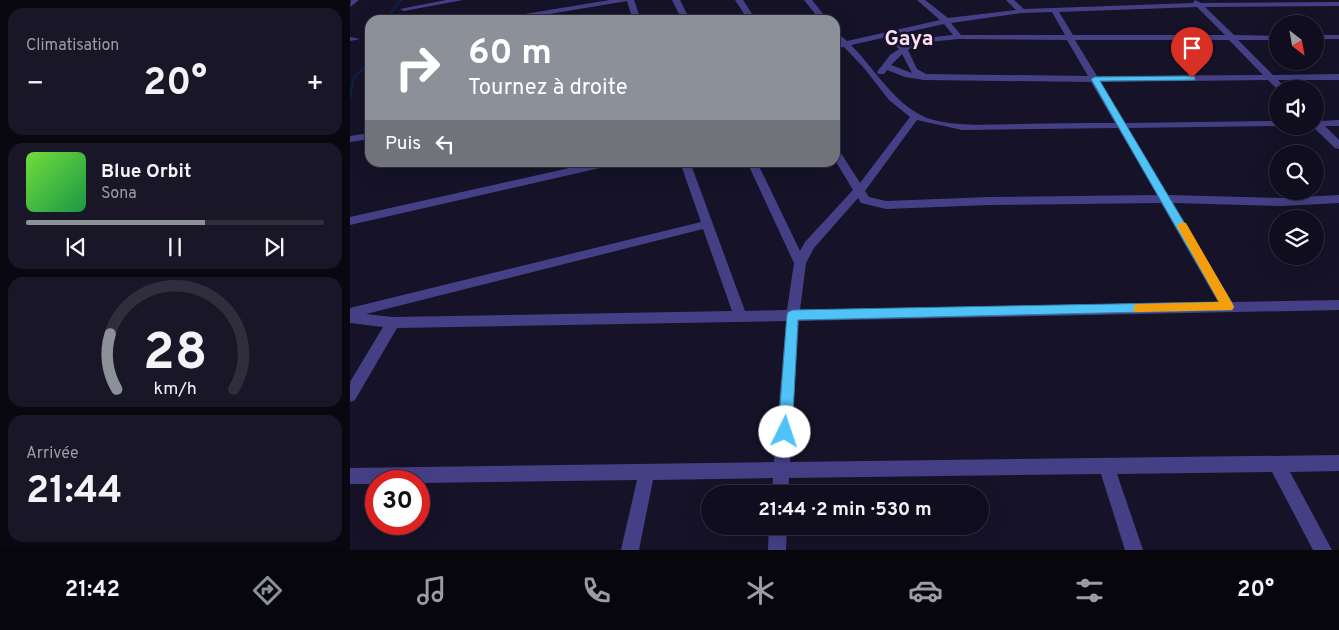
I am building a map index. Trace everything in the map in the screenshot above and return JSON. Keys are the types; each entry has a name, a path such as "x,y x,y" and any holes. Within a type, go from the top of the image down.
{"street":[{"path":"350,5 355,0"},
{"path":"404,9 459,0"},
{"path":"531,15 624,0"},
{"path":"630,0 635,15"},
{"path":"676,0 684,15"},
{"path":"739,0 749,15"},
{"path":"808,0 820,15"},
{"path":"921,0 946,21 959,37"},
{"path":"1010,0 1022,11"},
{"path":"1197,2 1270,78"},
{"path":"840,45 946,21 1022,11 1197,2 1339,4"},
{"path":"1054,10 1167,199 1228,307"},
{"path":"878,79 885,66 915,41 946,21"},
{"path":"889,34 904,50 914,70 924,77"},
{"path":"915,41 959,37 1269,38"},
{"path":"1324,37 1339,37"},
{"path":"840,38 878,79 892,98 915,116 929,121 962,127 1269,124"},
{"path":"885,66 908,75 924,77 1095,79 1339,77"},
{"path":"781,485 793,315 800,263 809,245 859,191 915,116"},
{"path":"1324,123 1339,123"},
{"path":"1324,132 1339,146"},
{"path":"350,140 365,137"},
{"path":"840,160 865,200 886,206 989,201 1167,199 1282,202 1339,199"},
{"path":"350,221 591,167"},
{"path":"687,167 740,316"},
{"path":"754,167 800,263"},
{"path":"350,313 707,224"},
{"path":"350,318 393,322 1339,305"},
{"path":"350,395 393,322"},
{"path":"350,476 1339,463"},
{"path":"1277,464 1323,550"},
{"path":"1106,466 1134,550"},
{"path":"630,550 647,472"},
{"path":"777,550 778,535"}],"waterway":[{"path":"390,15 401,0"},
{"path":"350,96 354,77 365,67"}],"slow traffic":[{"path":"1139,309 1228,307 1182,226"}],"district":[{"name":"Gaya","path":"909,39"}],"route":[{"path":"785,432 793,315 1228,307 1167,199 1095,79 1192,78"}]}
